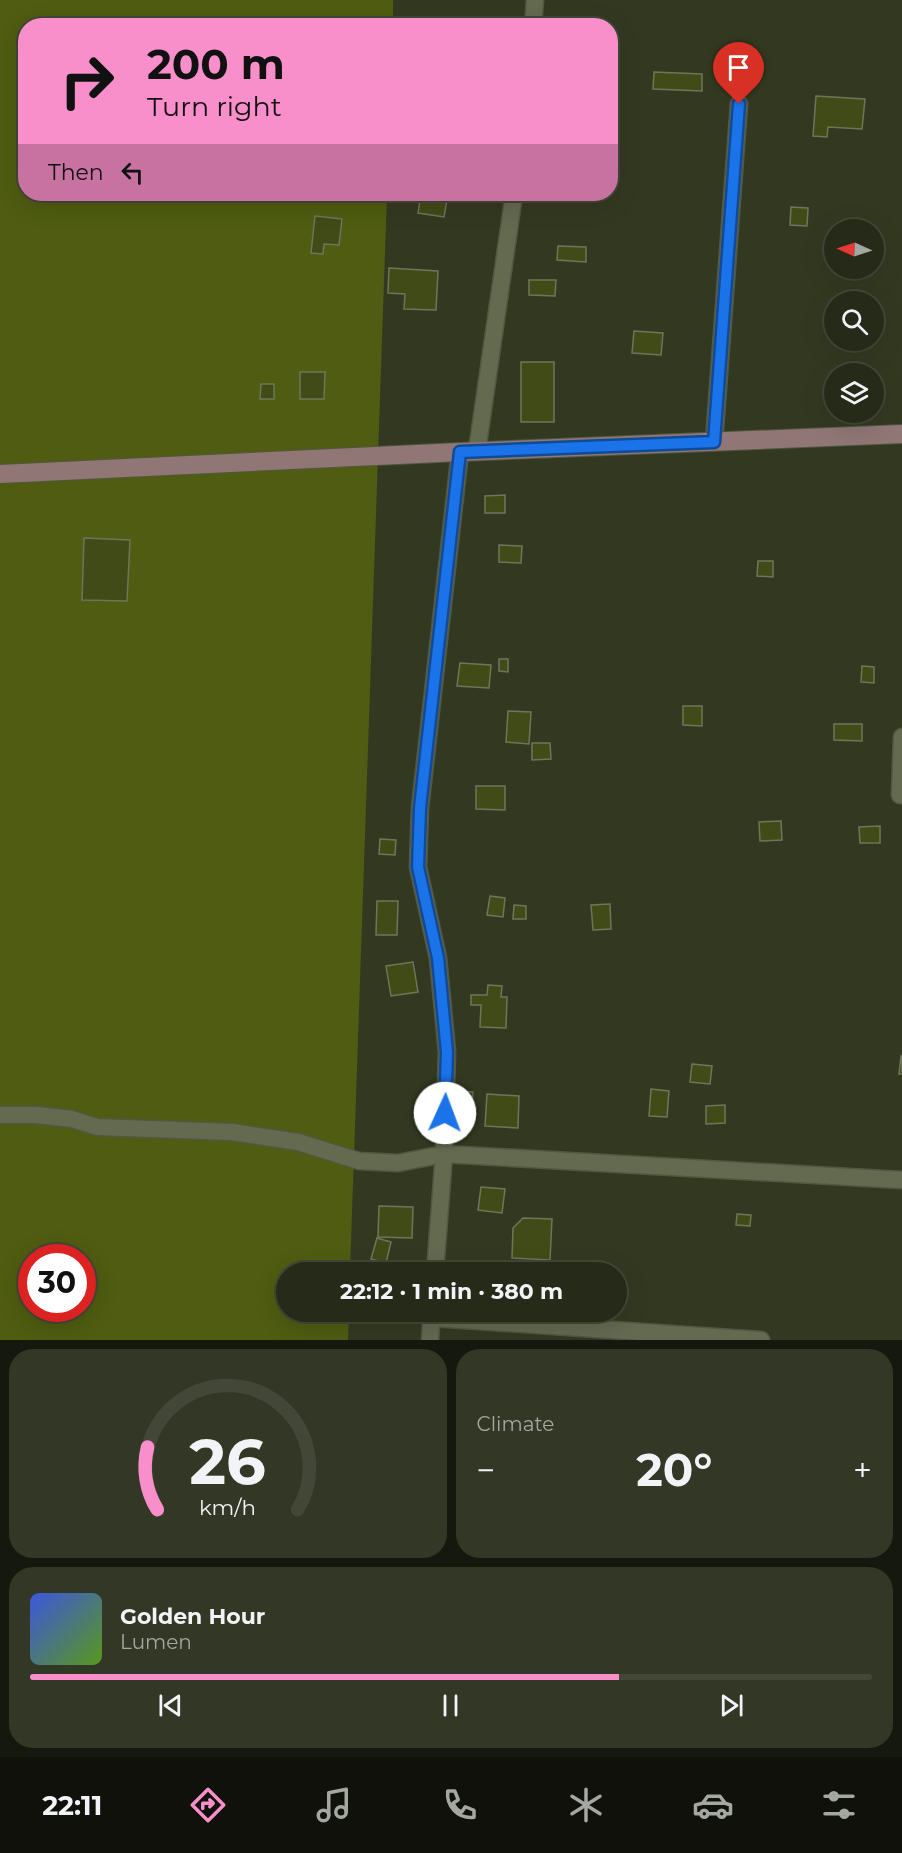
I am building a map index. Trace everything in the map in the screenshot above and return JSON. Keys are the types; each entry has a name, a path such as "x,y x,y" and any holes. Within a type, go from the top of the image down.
{"street":[{"path":"534,18 535,0"},
{"path":"714,442 739,104"},
{"path":"436,1262 444,1154 447,1052 438,958 418,867 420,808 469,451 512,201"},
{"path":"0,474 469,451 902,434"},
{"path":"900,795 902,737"},
{"path":"0,1115 37,1115 72,1119 97,1128 232,1132 298,1142 359,1161 398,1163 444,1154 902,1180"},
{"path":"430,1340 431,1322"},
{"path":"524,1322 761,1340"}],"green space":[{"path":"0,0 393,0 393,18 18,18 18,201 387,201 350,1262 276,1262 276,1322 349,1322 348,1340 0,1340"}],"building":[{"path":"654,72 702,74 702,91 653,89"},
{"path":"816,96 865,99 862,129 828,127 827,137 813,136"},
{"path":"420,201 447,201 444,217 418,213"},
{"path":"791,207 808,208 807,226 790,225"},
{"path":"315,216 342,219 339,245 324,244 323,254 311,253"},
{"path":"558,246 586,247 586,262 557,260"},
{"path":"389,268 438,271 436,310 404,309 405,294 388,293"},
{"path":"529,280 556,280 555,296 529,295"},
{"path":"634,331 663,333 661,355 632,353"},
{"path":"521,362 554,362 554,422 521,422"},
{"path":"300,372 325,372 324,399 300,399"},
{"path":"261,384 274,384 274,399 260,399"},
{"path":"505,495 505,513 485,513 485,496"},
{"path":"84,538 130,540 127,601 82,600"},
{"path":"499,545 522,546 521,563 499,562"},
{"path":"758,561 773,561 773,577 757,576"},
{"path":"499,659 508,659 508,672 499,671"},
{"path":"460,663 491,665 489,688 457,686"},
{"path":"862,666 874,667 874,683 861,682"},
{"path":"683,706 702,706 702,726 683,725"},
{"path":"508,711 531,712 529,744 506,742"},
{"path":"834,724 862,724 862,741 834,740"},
{"path":"532,743 550,743 551,759 532,760"},
{"path":"476,786 505,786 505,810 476,809"},
{"path":"781,821 782,840 760,841 759,822"},
{"path":"880,826 880,843 860,843 859,827"},
{"path":"380,839 396,840 395,855 379,854"},
{"path":"490,896 505,898 503,917 487,915"},
{"path":"377,901 398,901 397,935 376,935"},
{"path":"610,904 611,929 593,930 591,905"},
{"path":"514,905 526,906 526,919 513,919"},
{"path":"413,962 418,992 391,996 386,966"},
{"path":"488,985 502,986 501,997 507,997 506,1028 480,1027 481,1005 471,1005 471,995 487,995"},
{"path":"901,1056 902,1074 899,1074"},
{"path":"692,1064 712,1066 710,1084 690,1082"},
{"path":"651,1089 669,1091 667,1117 649,1116"},
{"path":"452,1091 473,1092 472,1110 451,1109"},
{"path":"487,1094 519,1096 518,1128 485,1126"},
{"path":"725,1105 725,1123 706,1124 706,1106"},
{"path":"481,1187 505,1189 502,1213 478,1210"},
{"path":"379,1206 413,1207 412,1238 378,1237"},
{"path":"737,1214 751,1215 750,1226 736,1225"},
{"path":"523,1218 552,1219 550,1260 512,1258 513,1228"},
{"path":"377,1238 391,1242 386,1262 371,1259"}],"route":[{"path":"445,1113 447,1052 438,958 418,867 420,808 460,452 714,442 739,104"}]}
